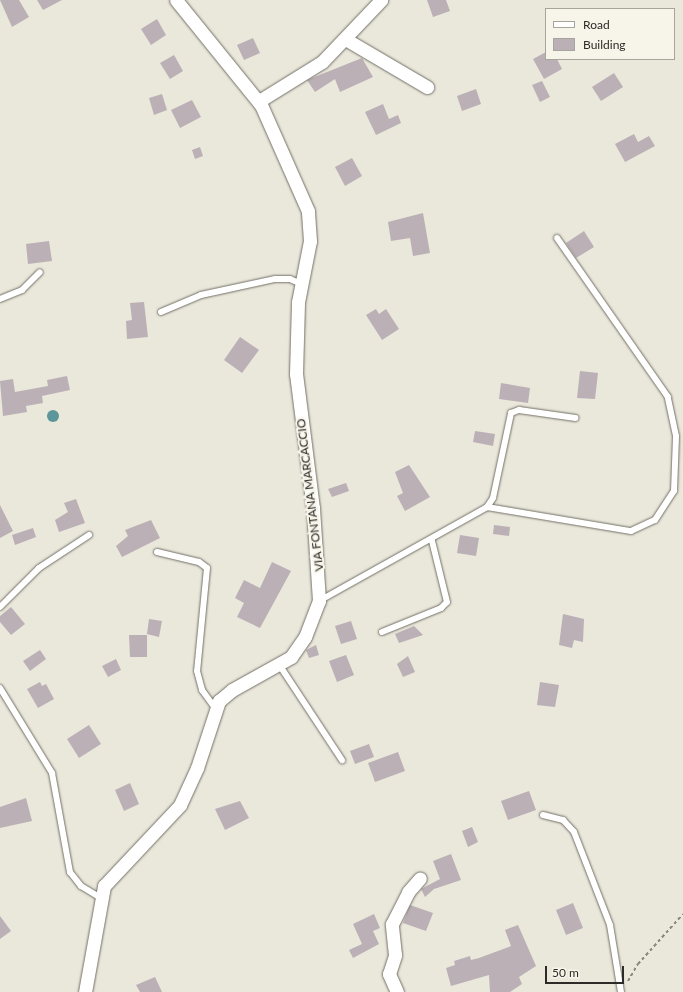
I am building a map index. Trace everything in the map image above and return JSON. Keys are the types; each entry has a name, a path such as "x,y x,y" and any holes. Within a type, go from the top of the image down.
{"street":[{"name":"VIA FONTANA MARCACCIO","path":"85,992 101,898 110,877 161,829 180,805 199,763 215,708 232,690 280,666 302,642 319,601 313,508 296,382 296,321 301,284 310,245 308,210 259,101 176,0"},
{"path":"259,101 311,70 347,40 381,0"},
{"path":"347,40 427,87"},
{"path":"396,992 389,974 396,955 392,924 408,892 420,878"}],"lane":[{"path":"487,508 631,531 655,520 674,491 676,436 668,397 557,238"},
{"path":"0,299 22,290 40,272"},
{"path":"161,312 195,297 275,279 290,279 301,284"},
{"path":"319,601 432,541 487,508 494,495 509,415 520,410 575,418"},
{"path":"0,607 39,568 88,535"},
{"path":"382,632 441,608 447,602 432,541"},
{"path":"158,552 199,562 208,568 197,671 202,690 215,708"},
{"path":"280,666 342,760"},
{"path":"0,688 52,773 70,872 81,886 101,898"},
{"path":"543,815 563,820 574,832 611,929 623,990"}],"path":[{"path":"623,990 638,964 683,914"}],"water":[{"path":"51,410 55,410 59,416 55,422 51,422 47,418 47,414"}],"building":[{"path":"0,0 19,0 29,17 12,27"},
{"path":"37,0 62,0 43,10"},
{"path":"427,0 446,0 450,11 433,17"},
{"path":"157,19 166,35 151,45 141,29"},
{"path":"253,38 260,53 244,60 237,45"},
{"path":"545,53 545,60 558,60 562,69 544,79 533,59"},
{"path":"174,55 183,71 170,79 160,63"},
{"path":"362,58 373,77 340,92 335,79 315,92 307,80"},
{"path":"614,73 623,87 601,101 592,87"},
{"path":"542,81 550,97 540,102 532,85"},
{"path":"476,89 481,104 462,111 457,96"},
{"path":"162,94 167,110 154,115 149,98"},
{"path":"192,100 201,117 180,128 171,110"},
{"path":"383,104 389,119 398,115 401,123 376,135 365,112"},
{"path":"634,134 638,142 649,136 655,146 625,162 615,144"},
{"path":"200,147 203,156 195,159 192,150"},
{"path":"352,158 362,176 345,186 335,167"},
{"path":"423,213 430,253 413,256 410,238 391,241 388,222"},
{"path":"584,231 594,247 576,258 566,243"},
{"path":"49,241 52,261 28,264 26,244"},
{"path":"144,302 148,337 127,339 126,321 132,320 130,303"},
{"path":"376,309 379,314 386,309 399,329 382,340 366,315"},
{"path":"240,337 259,350 242,373 224,360"},
{"path":"580,371 598,373 595,399 577,398"},
{"path":"67,376 70,390 42,396 43,403 26,406 27,412 3,416 0,381 13,379 15,392 48,386 47,380"},
{"path":"501,383 530,388 528,403 499,399"},
{"path":"475,431 495,434 493,446 473,442"},
{"path":"409,465 430,497 405,511 397,496 403,493 395,472"},
{"path":"346,483 349,491 332,497 328,489"},
{"path":"76,499 85,523 59,532 55,520 68,512 64,503"},
{"path":"0,505 13,531 0,538"},
{"path":"151,520 160,538 122,557 116,546 128,536 125,530"},
{"path":"494,525 510,527 509,536 493,534"},
{"path":"33,528 36,537 15,545 12,535"},
{"path":"460,535 479,538 476,556 457,553"},
{"path":"272,562 291,571 260,628 237,617 244,603 235,598 244,580 260,588"},
{"path":"11,607 25,624 11,635 0,622 0,616"},
{"path":"563,614 584,619 583,642 574,640 572,648 559,645"},
{"path":"149,619 162,621 159,637 147,634"},
{"path":"351,621 357,639 341,644 335,626"},
{"path":"414,626 423,635 399,643 395,634"},
{"path":"129,635 147,635 147,657 130,657"},
{"path":"316,645 319,655 309,658 306,650"},
{"path":"40,650 46,659 30,671 23,661"},
{"path":"346,655 354,675 337,682 329,661"},
{"path":"408,656 415,672 403,677 397,664"},
{"path":"116,659 121,670 108,677 102,666"},
{"path":"40,682 42,686 46,684 54,699 38,708 27,689"},
{"path":"540,682 559,685 555,707 537,705"},
{"path":"89,725 101,744 79,758 67,739"},
{"path":"369,744 374,757 355,764 350,751"},
{"path":"398,752 405,771 375,782 368,763"},
{"path":"130,783 139,804 124,811 115,790"},
{"path":"529,791 536,810 508,820 501,801"},
{"path":"26,798 32,821 0,828 0,807"},
{"path":"240,801 249,818 225,830 215,809"},
{"path":"472,827 478,842 468,847 462,831"},
{"path":"451,854 461,880 434,889 425,897 421,889 440,879 433,861"},
{"path":"573,903 583,928 566,935 556,910"},
{"path":"410,905 433,913 426,931 403,923"},
{"path":"374,914 380,928 373,931 379,944 353,958 349,950 362,944 353,924"},
{"path":"0,916 11,931 0,939"},
{"path":"518,925 536,966 519,977 522,984 510,992 490,992 489,975 451,986 446,968 455,965 454,961 470,956 471,960 479,958 511,946 505,930"},
{"path":"155,977 162,992 140,992 136,985"}]}
